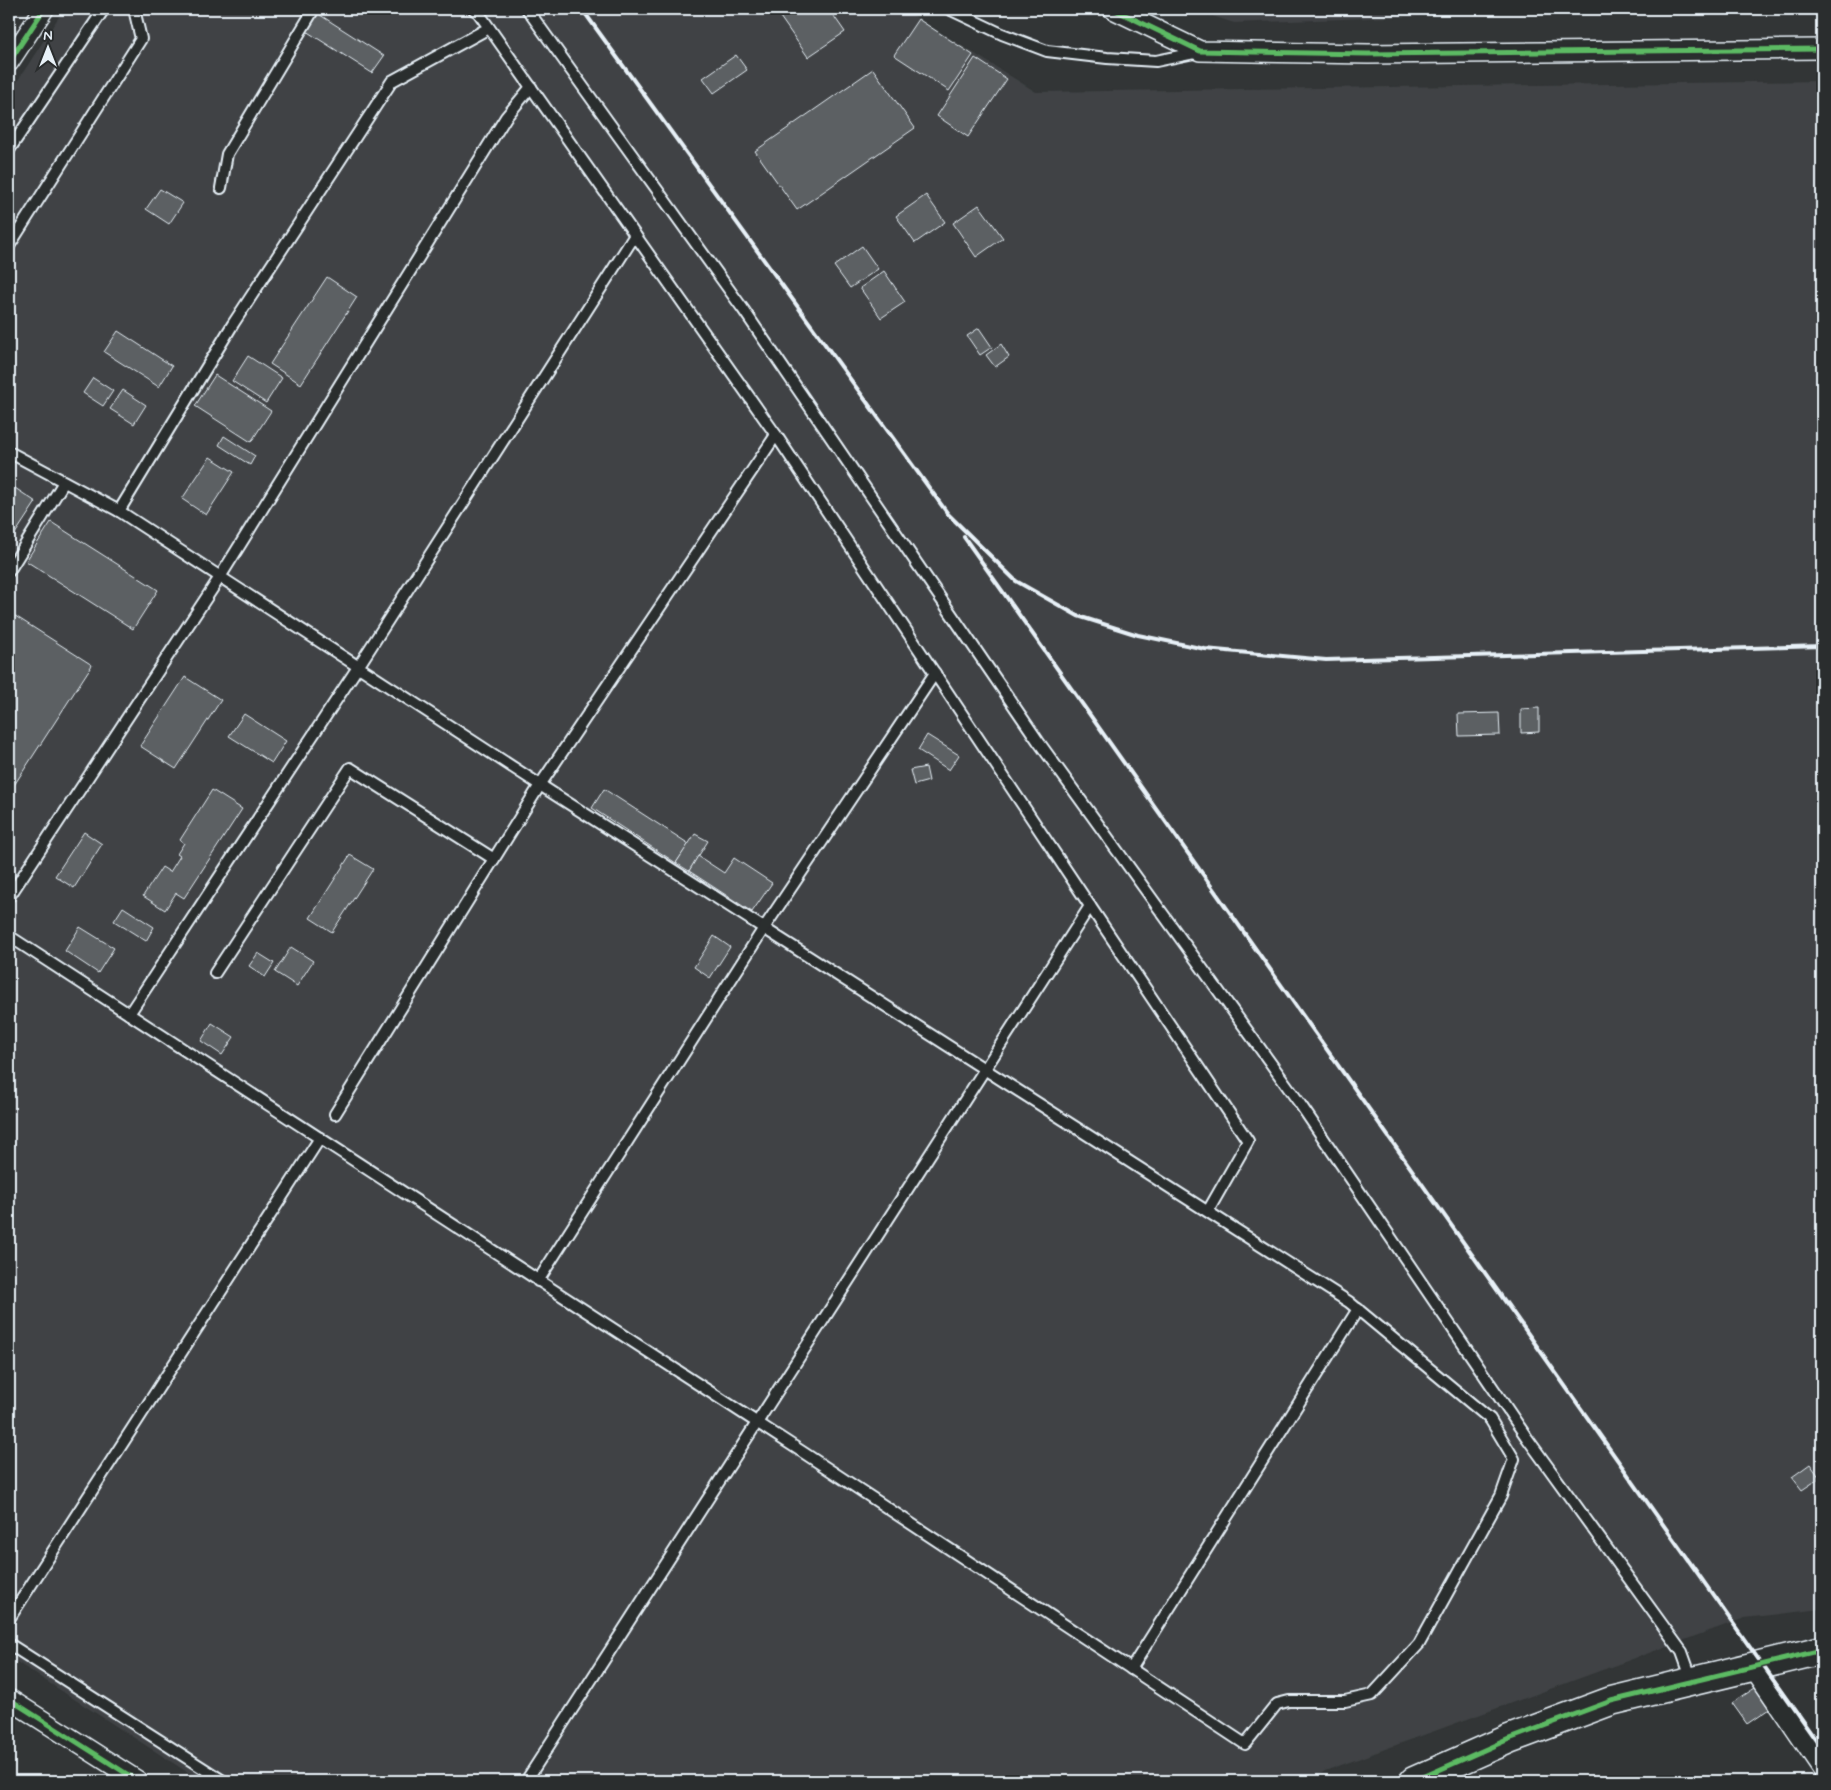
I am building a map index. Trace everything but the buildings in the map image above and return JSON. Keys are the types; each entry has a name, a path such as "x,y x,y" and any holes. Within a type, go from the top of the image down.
{"street":[{"path":"9,62 44,9"},
{"path":"1114,9 1200,51 1368,54 1822,49"},
{"path":"1414,1781 1509,1739 1602,1704 1693,1680 1822,1650"},
{"path":"1753,1667 1822,1768"},
{"path":"9,1699 138,1781"}],"lane":[{"path":"9,150 104,9"},
{"path":"9,246 141,39 134,9"},
{"path":"221,188 228,154 314,9"},
{"path":"473,9 478,12 776,436 1248,1141 1208,1211"},
{"path":"527,9 743,309 1038,741 1298,1102 1527,1438 1682,1652 1693,1680"},
{"path":"949,9 1002,34 1046,51 1156,61 1200,51"},
{"path":"119,511 233,324 392,81 489,28"},
{"path":"9,897 220,577 506,117 531,87"},
{"path":"128,1014 358,667 635,235"},
{"path":"335,1114 540,785 776,436"},
{"path":"9,452 119,511 540,785 985,1068 1358,1309 1490,1419 1514,1459 1501,1496 1419,1644 1372,1695 1345,1701 1289,1701 1277,1704 1246,1744 9,936"},
{"path":"9,571 64,482"},
{"path":"538,1281 764,928 934,673"},
{"path":"215,973 350,768 494,859"},
{"path":"526,1781 1090,906"},
{"path":"9,1619 320,1138"},
{"path":"1131,1669 1358,1309"},
{"path":"9,1644 223,1781"}],"shaded area":[{"path":"64,9 903,9 1036,92 1822,81 1822,1609 1745,1618 1325,1771 1310,1781 201,1781 9,1657 9,94"},
{"path":"1191,9 1530,9 1530,12 1234,23"}],"railway":[{"path":"582,9 948,514 1016,581 1078,616 1138,635 1205,649 1326,660 1822,646"},
{"path":"964,537 1822,1749"}],"cycle path":[{"path":"9,62 44,9"},
{"path":"1113,9 1200,51 1368,54 1822,49"},
{"path":"1414,1781 1509,1739 1611,1701 1822,1650"},
{"path":"9,1699 138,1781"}]}
